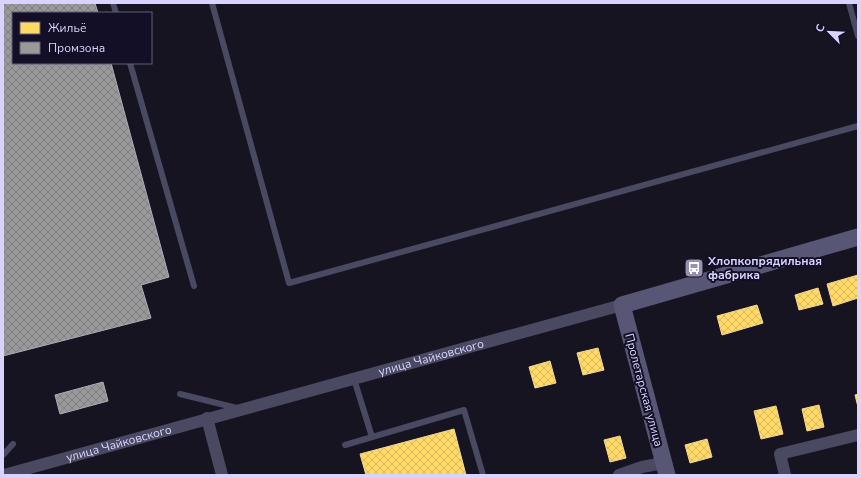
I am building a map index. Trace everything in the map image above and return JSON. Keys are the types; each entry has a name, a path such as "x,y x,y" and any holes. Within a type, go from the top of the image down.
{"main road":[{"name":"улица Чайковского","path":"622,305 858,237"},
{"name":"Пролетарская улица","path":"622,305 665,469"}],"street":[{"name":"улица Чайковского","path":"6,475 207,418 243,410 622,305"},
{"path":"207,418 222,475"},
{"path":"785,475 780,454 858,435"},
{"path":"619,475 642,467 665,469"}],"lane":[{"path":"212,3 289,283 858,126"},
{"path":"849,3 858,36"},
{"path":"130,64 194,286"},
{"path":"354,379 372,437"},
{"path":"180,394 243,410"},
{"path":"345,445 464,410 483,475"},
{"path":"3,455 13,444"}],"building: Жильё":[{"path":"858,275 858,298 833,306 827,284"},
{"path":"818,288 823,304 799,310 795,295"},
{"path":"757,305 763,323 722,335 717,316"},
{"path":"598,348 604,370 583,375 577,353"},
{"path":"550,361 556,383 535,388 529,367"},
{"path":"858,394 858,407 855,395"},
{"path":"819,405 824,427 807,431 802,409"},
{"path":"776,406 783,434 761,439 754,411"},
{"path":"454,429 466,475 366,475 360,454"},
{"path":"620,436 626,458 610,462 604,440"},
{"path":"707,439 712,457 690,463 685,445"}],"building: Промзона":[{"path":"3,3 95,3 98,12 12,12 12,64 111,64 169,277 141,285 151,318 3,356"},
{"path":"103,382 108,401 60,414 55,395"}],"place":[{"name":"Хлопкопрядильная фабрика","path":"694,268"}]}
